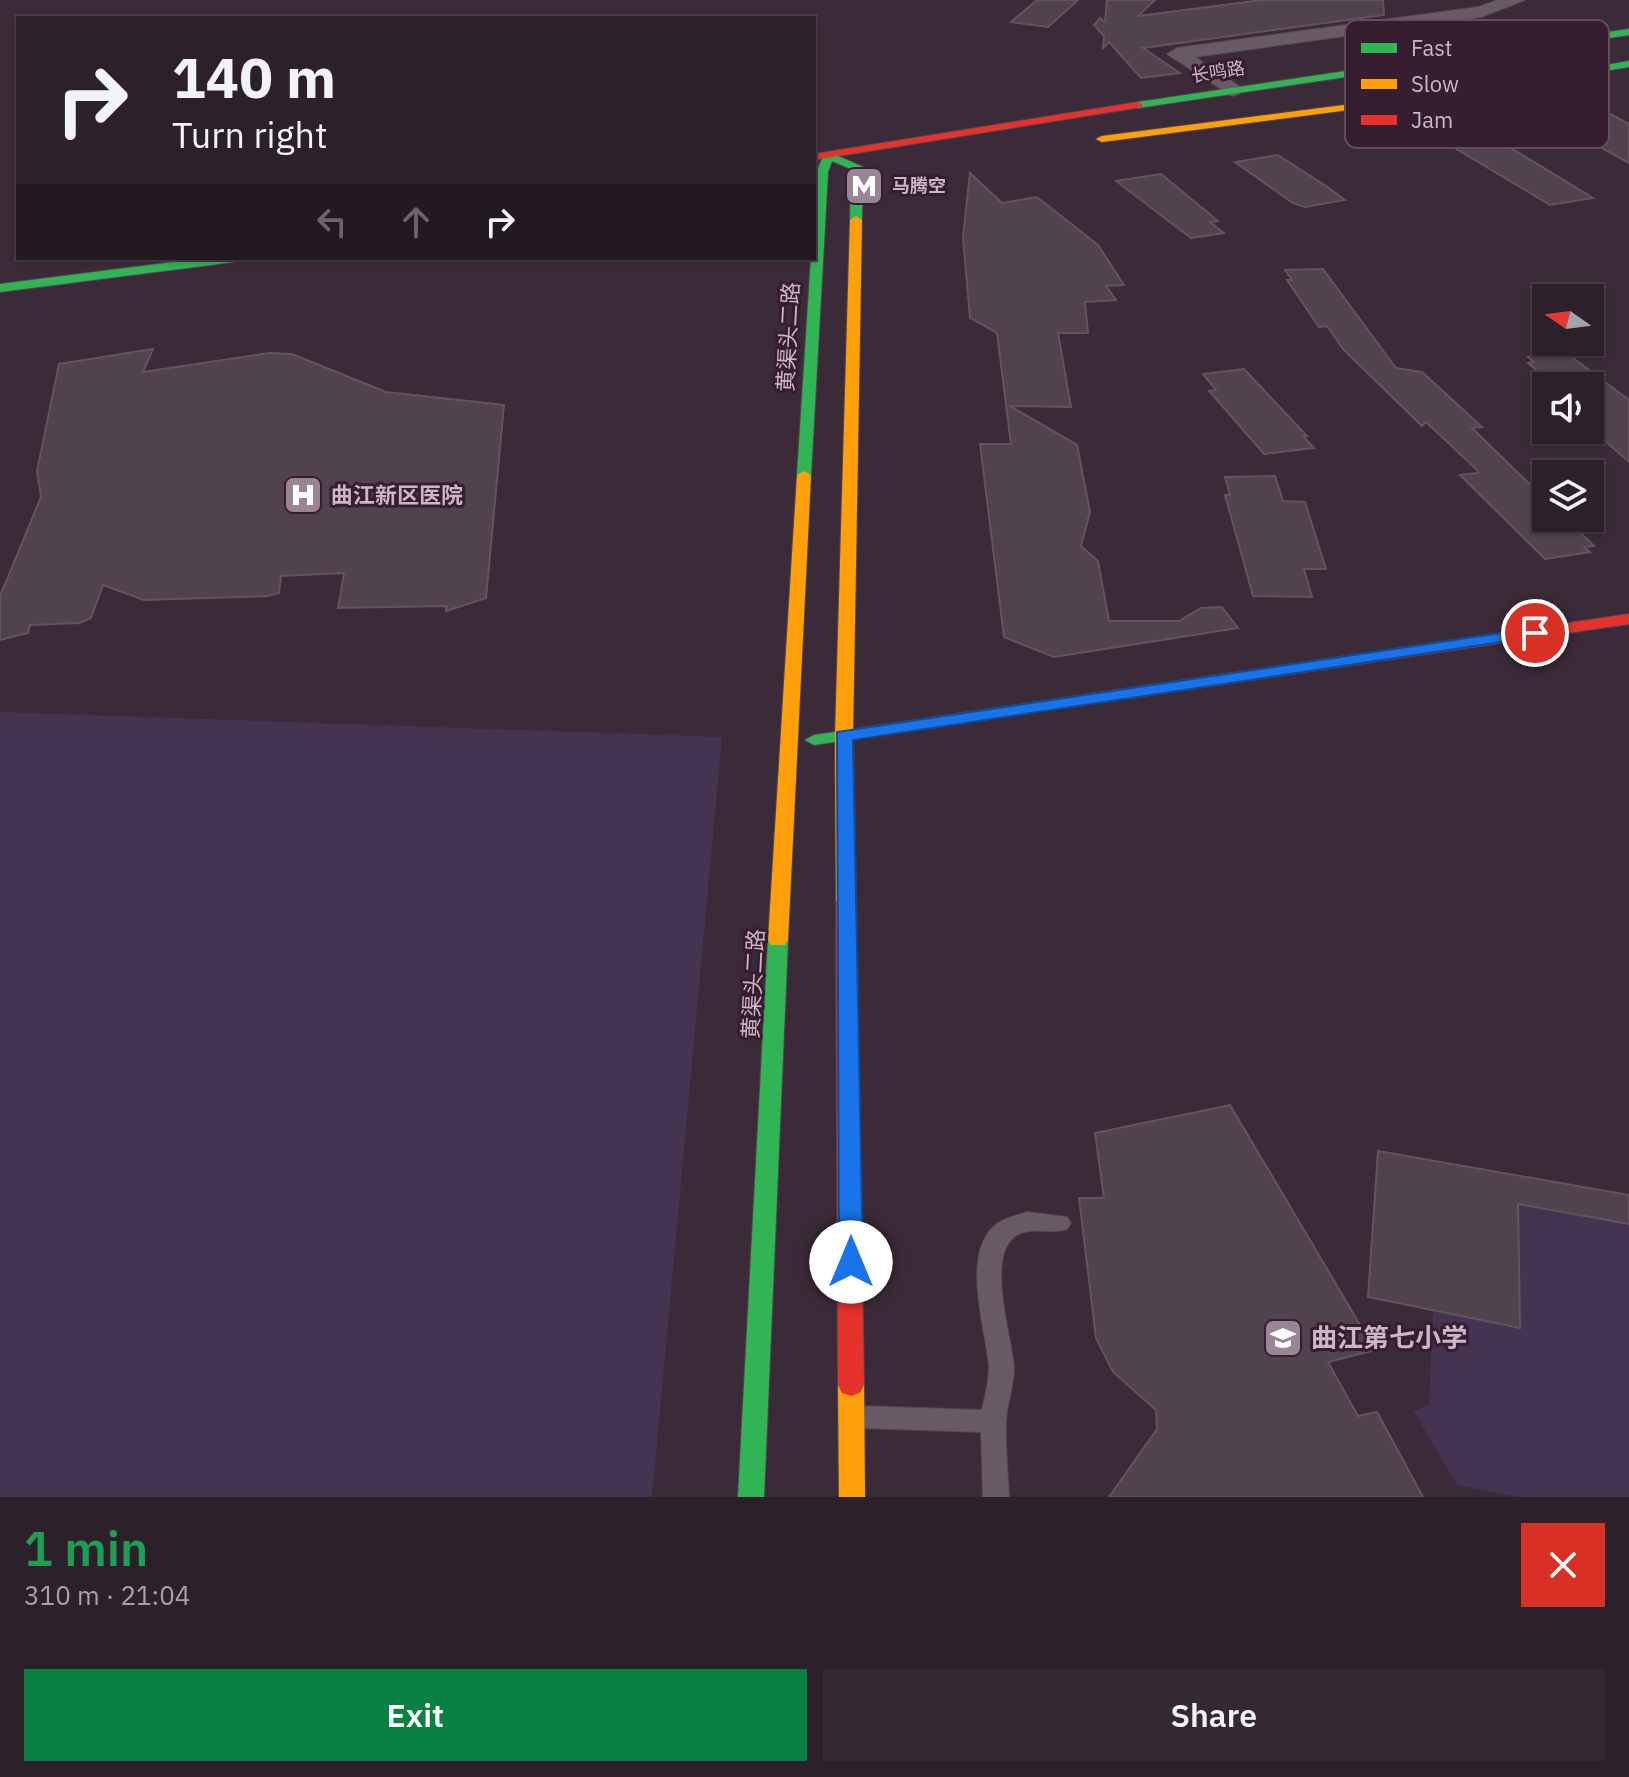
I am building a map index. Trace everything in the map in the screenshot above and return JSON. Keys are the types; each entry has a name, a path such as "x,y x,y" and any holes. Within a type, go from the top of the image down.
{"main road":[{"name":"长鸣路","path":"1609,35 1629,32"},
{"path":"1609,67 1629,64"},
{"name":"长鸣路","path":"820,164 1232,90 1345,73"},
{"path":"1076,142 1345,110"},
{"path":"820,164 857,167 908,161"},
{"name":"黄渠头二路","path":"816,236 820,164"},
{"path":"852,1497 844,736 857,167"},
{"path":"0,272 82,260"},
{"path":"0,288 218,260"},
{"name":"黄渠头二路","path":"751,1497 815,260"},
{"path":"788,744 1629,619"}],"street":[{"path":"1423,20 1481,12 1516,0"},
{"path":"1232,90 1177,54 1345,31"}],"lane":[{"path":"996,1497 993,1421 1001,1371 988,1258 994,1241 1017,1223 1037,1219 1059,1223"},
{"path":"853,1417 993,1421"}],"shaded area":[{"path":"0,712 722,737 652,1497 0,1497"},
{"path":"1517,1175 1529,1177 1530,1206 1629,1224 1629,1497 1516,1497 1457,1485 1414,1411 1429,1405 1433,1310 1520,1328"}],"building":[{"path":"1037,0 1078,0 1048,27 1011,22"},
{"path":"1107,0 1155,0 1138,16 1262,0 1383,0 1384,15 1143,48 1180,73 1141,78 1109,42 1103,48 1104,36 1094,25 1100,18 1105,22"},
{"path":"1609,113 1629,124 1629,163 1602,148 1609,148"},
{"path":"1455,148 1511,148 1593,198 1550,205"},
{"path":"1278,155 1345,200 1305,207 1293,203 1235,162"},
{"path":"970,173 1002,203 1037,197 1098,245 1124,285 1106,286 1116,300 1085,302 1088,333 1058,333 1071,407 1010,406 1077,445 1090,512 1081,546 1098,561 1109,621 1179,621 1201,608 1222,607 1238,628 1054,657 1004,637 980,444 1011,444 997,333 970,318 963,237"},
{"path":"1161,174 1218,221 1210,222 1224,233 1191,238 1116,181"},
{"path":"1323,269 1396,368 1422,372 1482,427 1472,428 1532,486 1532,532 1580,532 1594,546 1584,547 1590,552 1545,559 1460,475 1478,473 1477,470 1426,422 1422,426 1343,349 1327,326 1319,327 1287,280 1292,280 1285,270"},
{"path":"153,349 143,372 269,353 292,354 386,392 504,405 486,598 446,611 447,606 338,608 344,573 281,576 279,593 268,596 144,600 103,585 91,618 80,623 30,625 28,633 0,640 0,596 41,497 37,471 59,364"},
{"path":"1570,356 1592,372 1539,372 1528,363 1534,362 1528,357"},
{"path":"1244,369 1307,436 1303,436 1314,448 1264,454 1209,391 1216,390 1203,374"},
{"path":"1604,381 1629,400 1629,462 1604,440"},
{"path":"1275,476 1283,501 1305,502 1326,569 1304,569 1312,597 1253,596 1225,495 1230,495 1225,477"},
{"path":"1230,1105 1375,1350 1328,1362 1358,1416 1377,1412 1423,1497 1109,1497 1157,1429 1156,1410 1113,1372 1096,1338 1079,1198 1104,1198 1095,1133"},
{"path":"1378,1151 1629,1195 1629,1224 1518,1204 1520,1328 1368,1297"}],"traffic: fast":[{"path":"1609,35 1629,32"},
{"path":"1609,67 1629,64"},
{"path":"1138,105 1345,74"},
{"path":"804,475 822,172 829,155 857,167 856,220"},
{"path":"0,288 218,260"},
{"path":"814,740 1130,693"},
{"path":"751,1497 778,940"}],"traffic: slow":[{"path":"1102,139 1345,108"},
{"path":"846,902 844,736 856,220"},
{"path":"778,940 804,475"},
{"path":"851,1385 852,1497"}],"traffic: jam":[{"path":"816,157 1138,105"},
{"path":"1130,693 1629,619"},
{"path":"846,902 851,1385"}],"place":[{"name":"马腾空","path":"864,186"},
{"name":"曲江新区医院","path":"303,495"},
{"name":"曲江第七小学","path":"1283,1338"}],"route":[{"path":"851,1262 844,736 1535,633"}]}
